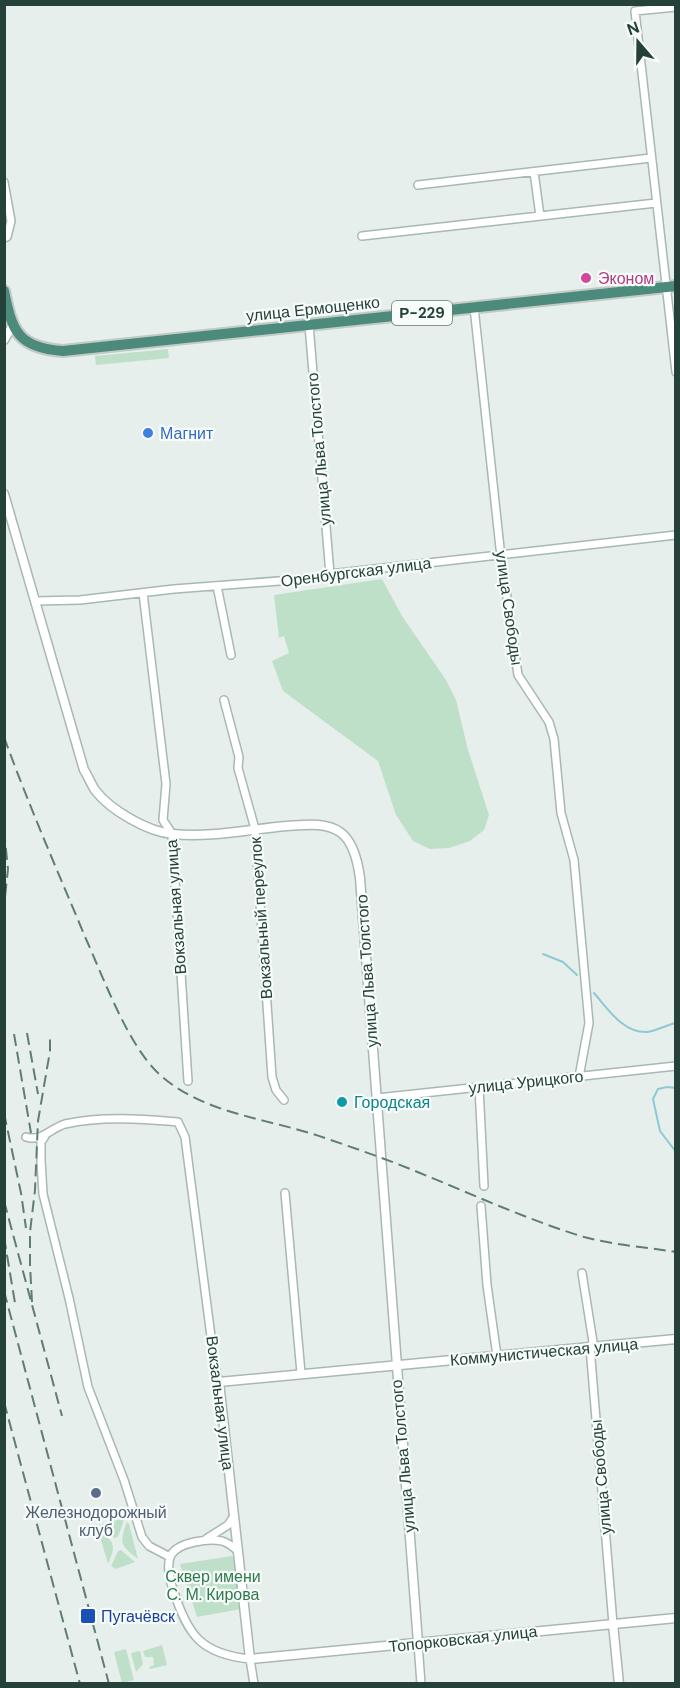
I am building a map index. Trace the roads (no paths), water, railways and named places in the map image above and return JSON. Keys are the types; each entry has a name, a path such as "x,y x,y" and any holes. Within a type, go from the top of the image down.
{"highway":[{"name":"улица Ермощенко","path":"13,325 24,340 40,348 63,351 671,287"},
{"path":"4,291 13,325"}],"street":[{"path":"675,7 635,11 656,203 671,287 675,372"},
{"path":"418,185 651,158"},
{"path":"534,172 540,216"},
{"path":"4,182 11,221 7,237 4,238"},
{"path":"362,236 656,203"},
{"name":"улица Свободы","path":"474,307 518,675 549,722 554,739 561,813 574,860 589,1023 579,1077"},
{"path":"4,340 13,325"},
{"name":"улица Льва Толстого","path":"309,325 330,574"},
{"name":"улица Льва Толстого","path":"4,494 84,770 96,791 109,804 139,824 172,834 208,834 321,825 342,833 349,841 355,857 360,878 421,1683"},
{"name":"Оренбургская улица","path":"35,601 80,600 217,586 318,579 330,574 675,535"},
{"path":"217,586 231,655"},
{"name":"Вокзальная улица","path":"143,593 166,784 164,820 172,834 188,1081"},
{"name":"Вокзальный переулок","path":"224,700 239,757 238,768 255,829 272,1077 276,1090 284,1100"},
{"name":"улица Урицкого","path":"377,1098 675,1066"},
{"path":"479,1087 484,1186"},
{"name":"Вокзальная улица","path":"45,1136 57,1127 66,1124 110,1118 178,1122 185,1137 219,1382 254,1683"},
{"path":"26,1137 32,1139 45,1136"},
{"path":"45,1136 41,1151 43,1194 88,1386 124,1480 142,1537 149,1546 170,1557"},
{"path":"219,1382 301,1373 285,1193"},
{"path":"480,1206 487,1285 497,1356"},
{"name":"улица Свободы","path":"582,1273 593,1342 590,1347 619,1683"},
{"name":"Коммунистическая улица","path":"301,1373 675,1339"},
{"path":"233,1511 228,1525 204,1540 175,1550 170,1557 169,1573 183,1620 194,1636 212,1650 228,1657 250,1659"},
{"path":"204,1540 221,1541 238,1551"},
{"name":"Топорковская улица","path":"250,1659 675,1618"}],"waterway":[{"path":"543,954 563,962 577,975"},
{"path":"594,993 617,1019 631,1029 647,1032 676,1023"},
{"path":"676,1088 658,1089 653,1099 660,1131 676,1152"}],"railway":[{"path":"4,737 44,839 117,1010 147,1060 158,1073 176,1087 216,1107 304,1131 385,1159 522,1215 584,1237 676,1252"},
{"path":"4,830 8,869 4,906"},
{"path":"27,1033 38,1094"},
{"path":"14,1034 31,1133"},
{"path":"32,1302 30,1232 35,1190 38,1121 50,1051 50,1037"},
{"path":"4,1113 26,1228"},
{"path":"4,1201 62,1416"},
{"path":"4,1237 15,1303"},
{"path":"4,1291 109,1684"},
{"path":"4,1402 80,1684"}],"place":[{"name":"Эконом","path":"586,278"},
{"name":"Магнит","path":"148,433"},
{"name":"Городская","path":"342,1102"},
{"name":"Железнодорожный клуб","path":"96,1493"},
{"name":"Пугачёвск","path":"88,1616"}],"park label":[{"name":"Сквер имени С. М. Кирова","path":"213,1585"}]}
